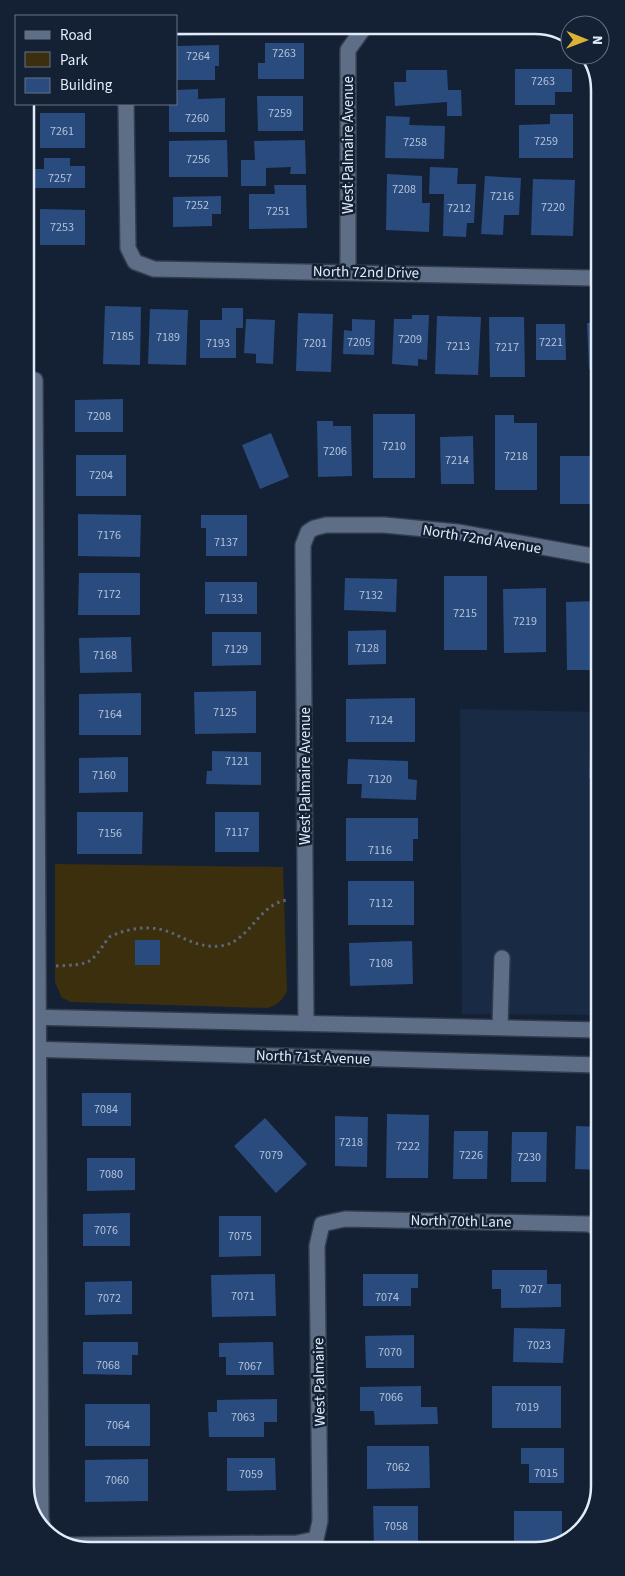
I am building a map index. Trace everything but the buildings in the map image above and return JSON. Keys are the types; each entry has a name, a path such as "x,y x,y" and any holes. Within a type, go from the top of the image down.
{"street":[{"name":"West Palmaire Avenue","path":"348,271 348,50 360,34"},
{"name":"North 72nd Drive","path":"126,105 128,248 135,262 154,269 348,271 591,278"},
{"path":"34,417 35,380"},
{"name":"North 72nd Avenue","path":"308,532 314,528 326,525 384,525 458,532 591,556"},
{"name":"West Palmaire Avenue","path":"306,1021 303,545 308,532"},
{"path":"34,880 38,965 34,1007"},
{"path":"500,1027 502,958"},
{"path":"34,1017 306,1021 591,1030"},
{"name":"North 71st Avenue","path":"34,1049 591,1065"},
{"path":"34,1211 41,1514"},
{"name":"North 70th Lane","path":"322,1224 345,1219 591,1225"},
{"name":"West Palmaire","path":"305,1542 316,1539 320,1521 317,1246 322,1224"}],"path":[{"path":"38,965 56,966 88,963 95,958 109,937 137,928 151,928 170,932 188,942 221,946 237,940 264,911 280,901 306,898"}],"shaded area":[{"path":"460,709 591,712 591,1015 462,1014"}],"green space":[{"path":"55,864 283,867 287,992 274,1006 267,1008 71,1002 62,998 55,982"}]}
